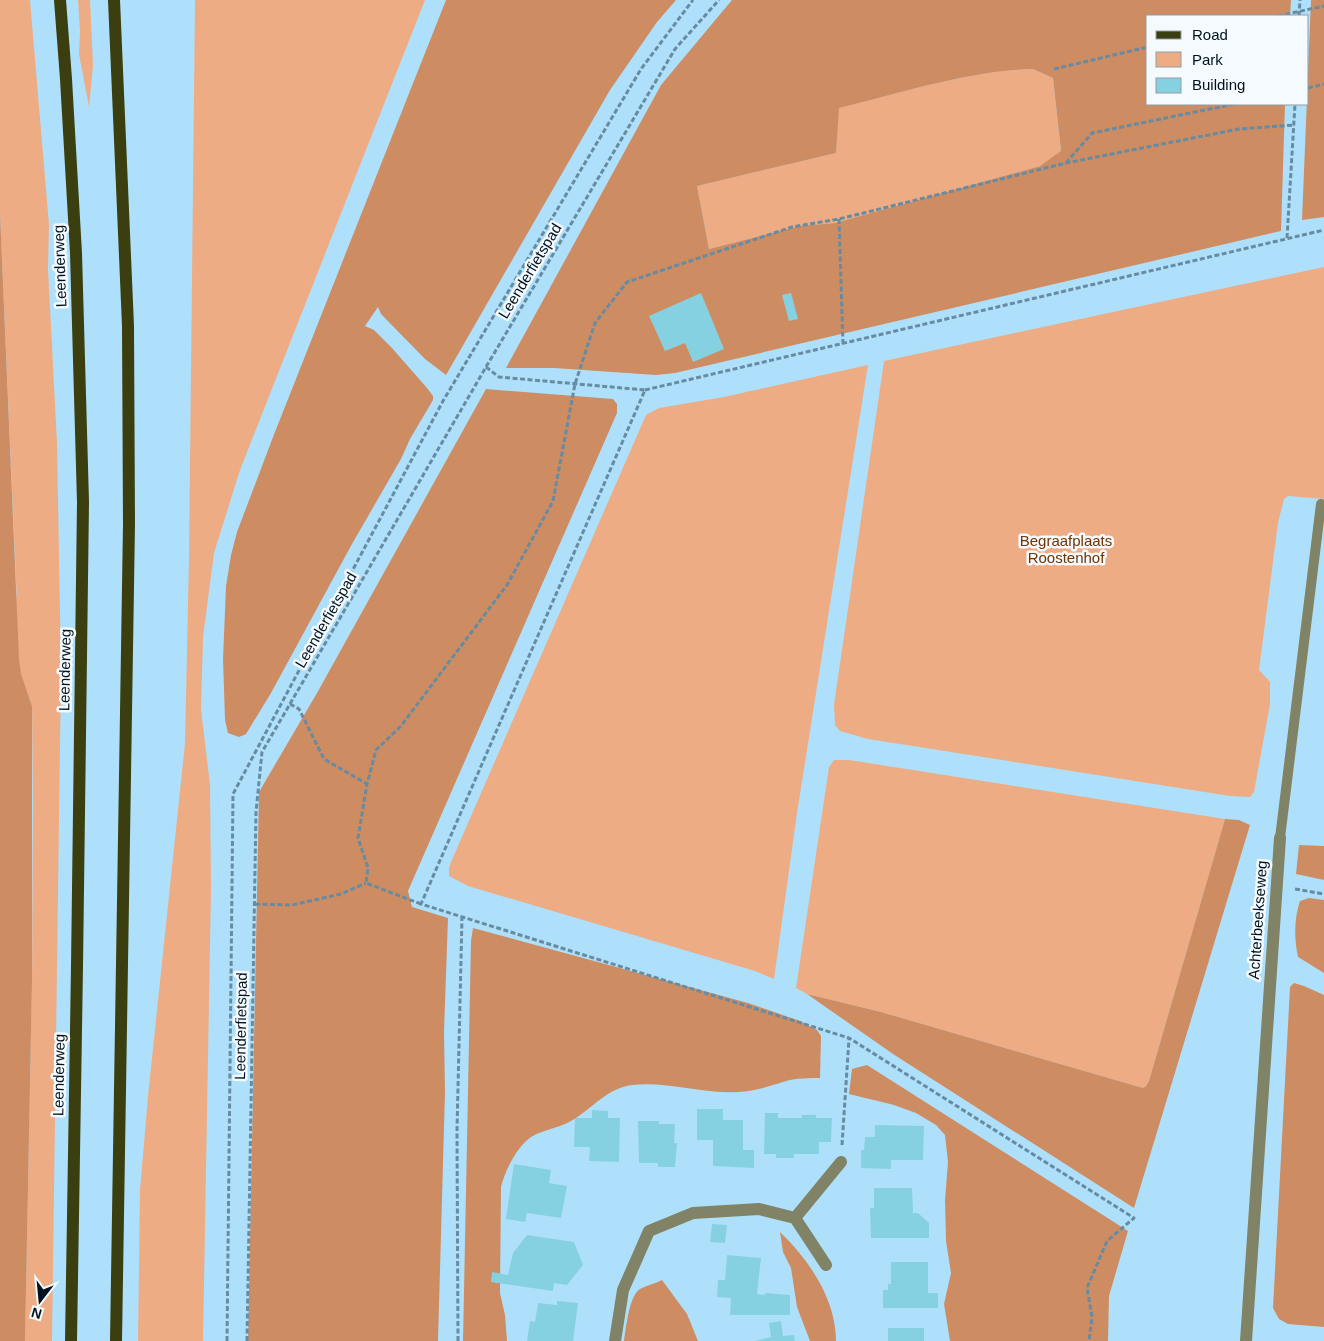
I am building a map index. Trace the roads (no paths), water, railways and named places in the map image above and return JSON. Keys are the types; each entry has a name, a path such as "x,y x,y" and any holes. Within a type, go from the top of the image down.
{"main road":[{"name":"Leenderweg","path":"60,0 69,116 76,253 83,502 71,1341"},
{"path":"114,0 128,326 129,524 116,1341"}],"street":[{"name":"Achterbeekseweg","path":"1246,1341 1280,838"},
{"path":"795,1218 841,1162"},
{"path":"616,1341 622,1290 649,1231 693,1213 759,1210 795,1218 826,1265"}],"lane":[{"name":"Achterbeekseweg","path":"1280,838 1320,504"}],"park label":[{"name":"Begraafplaats Roostenhof","path":"1066,550"}]}
